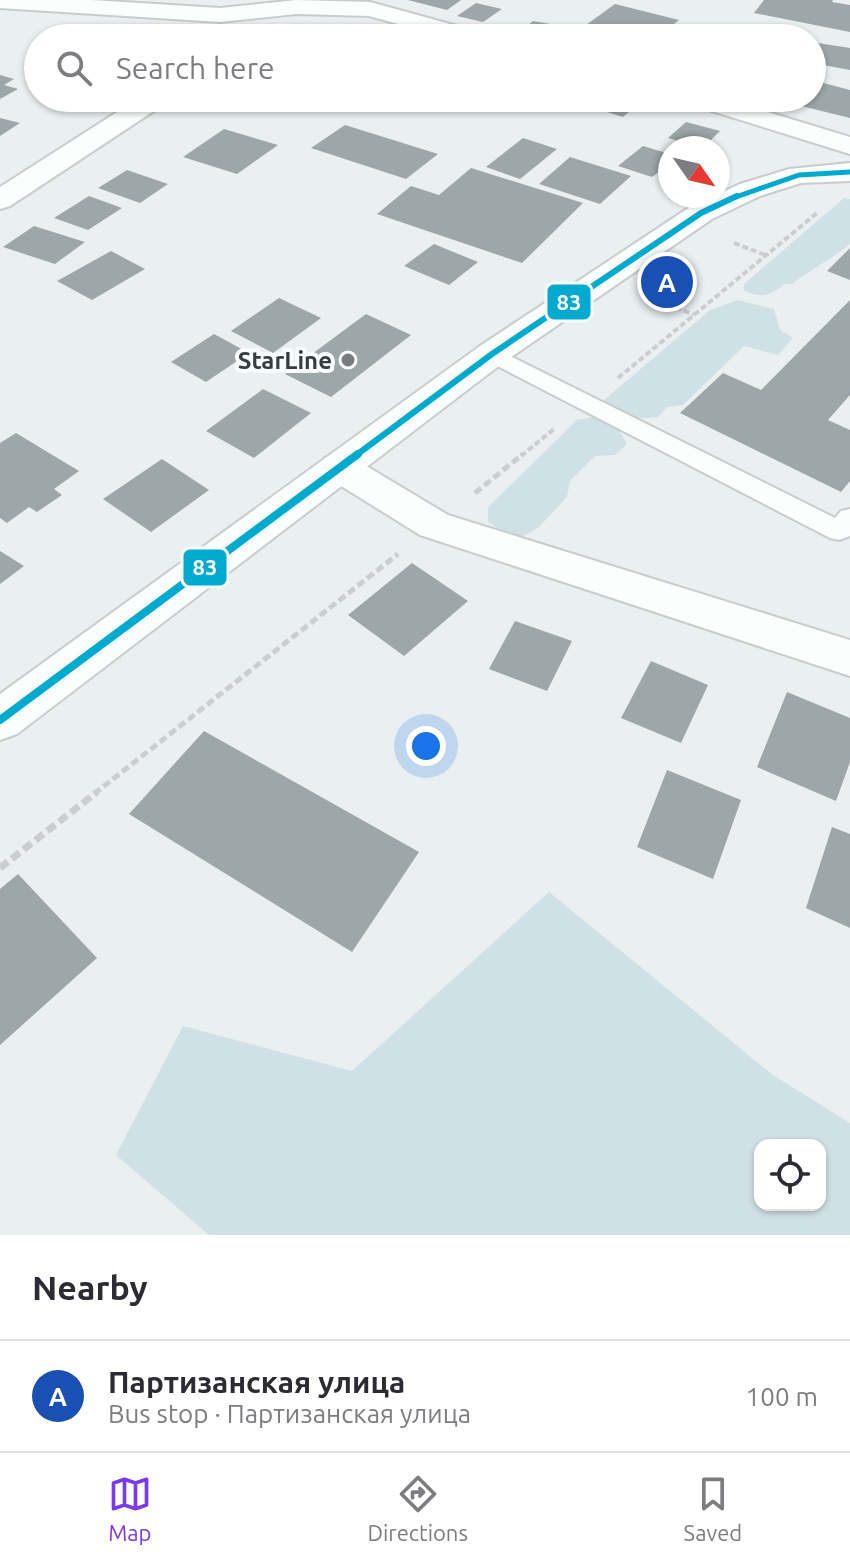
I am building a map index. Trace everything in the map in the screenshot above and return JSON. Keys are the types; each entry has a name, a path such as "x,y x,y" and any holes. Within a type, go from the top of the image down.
{"street":[{"path":"5,3 220,15 301,4 370,9 424,24"},
{"path":"270,24 301,4"},
{"path":"0,200 135,112"},
{"path":"740,112 850,146"},
{"path":"0,720 492,354 701,213 750,190 799,175 850,172"},
{"path":"339,467 434,525 850,658"}],"lane":[{"path":"492,354 839,531 850,518"}],"shaded area":[{"path":"844,198 850,199 850,244 792,284 785,284 766,295 744,291 744,284"},
{"path":"737,300 774,309 780,330 793,338 778,355 744,346 683,405 667,407 658,417 628,416 608,406 604,400 710,310"},
{"path":"593,417 618,428 627,444 615,455 595,456 570,481 567,497 538,528 516,540 488,522 488,507 577,420"},
{"path":"549,892 773,1075 850,1123 850,1235 209,1235 116,1155 183,1026 352,1071"}],"building":[{"path":"408,0 461,0 447,10"},
{"path":"764,0 833,0 850,5 850,32 826,27 826,24 810,24 754,13"},
{"path":"476,3 502,9 483,22 457,16"},
{"path":"615,4 679,20 674,24 587,24"},
{"path":"826,44 850,48 850,70 826,66"},
{"path":"0,75 14,79 4,85 18,89 0,99"},
{"path":"826,84 850,90 850,118 826,112"},
{"path":"607,112 629,112 623,117"},
{"path":"0,118 20,123 0,136"},
{"path":"686,122 720,131 715,136 670,136"},
{"path":"345,125 438,154 406,179 311,148"},
{"path":"224,129 278,145 237,174 183,157"},
{"path":"523,138 557,149 520,179 486,167"},
{"path":"643,146 658,150 658,173 652,177 618,166"},
{"path":"570,157 631,176 600,204 539,184"},
{"path":"471,168 583,203 522,263 377,214 411,186 439,195"},
{"path":"127,170 168,184 140,203 98,188"},
{"path":"89,196 122,208 88,230 54,218"},
{"path":"34,226 85,242 55,264 3,247"},
{"path":"434,244 478,262 449,285 404,266"},
{"path":"850,248 850,280 827,271"},
{"path":"111,251 145,269 92,300 57,281"},
{"path":"667,272 680,278 662,291 649,285"},
{"path":"279,298 321,318 273,353 231,331"},
{"path":"850,300 850,395 828,420 850,430 850,481 841,492 680,413 723,373 761,390"},
{"path":"366,314 411,335 331,397 285,374"},
{"path":"214,334 249,353 206,382 171,362"},
{"path":"263,389 311,413 254,458 206,431"},
{"path":"16,433 79,471 54,489 62,495 37,512 29,507 7,523 0,518 0,443"},
{"path":"162,459 209,490 151,532 103,499"},
{"path":"0,551 24,566 0,584"},
{"path":"412,563 468,601 404,656 348,615"},
{"path":"515,621 572,641 547,691 489,669"},
{"path":"651,661 708,685 681,743 621,718"},
{"path":"787,692 850,718 850,762 836,801 757,767"},
{"path":"204,731 419,852 352,952 129,814"},
{"path":"667,770 741,800 713,879 637,847"},
{"path":"832,827 850,834 850,928 806,908"},
{"path":"18,874 97,958 0,1045 0,889"}],"transit line":[{"name":"83","path":"0,720 492,354 701,213 750,190 799,175 850,172"}],"place":[{"name":"Партизанская улица","path":"667,282"},
{"name":"StarLine","path":"348,360"}]}
